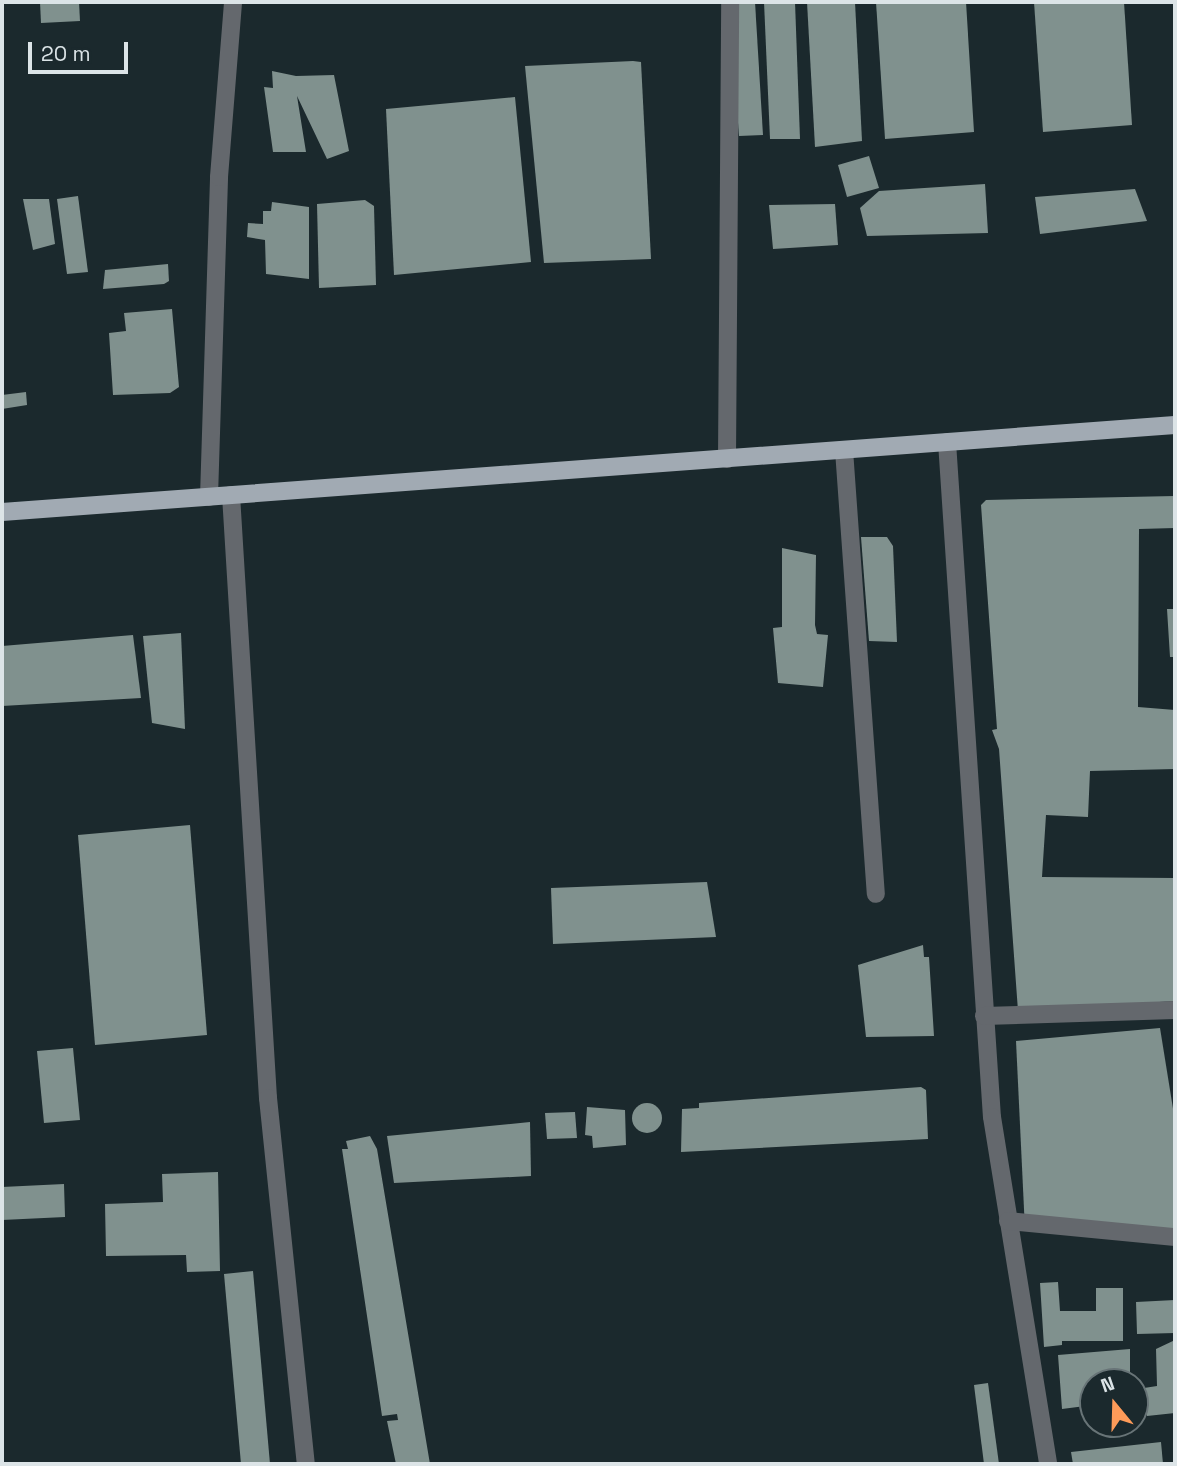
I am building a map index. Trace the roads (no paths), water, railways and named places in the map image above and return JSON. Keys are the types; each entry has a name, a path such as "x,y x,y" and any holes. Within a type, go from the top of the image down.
{"main road":[{"path":"2,512 1175,425"}],"street":[{"path":"209,497 219,177 233,2"},
{"path":"727,459 730,2"},
{"path":"947,442 984,1016 1008,1221 1048,1464"},
{"path":"844,450 876,894"},
{"path":"230,495 268,1098 306,1464"},
{"path":"984,1016 1175,1010"},
{"path":"1008,1221 1175,1237"}]}
